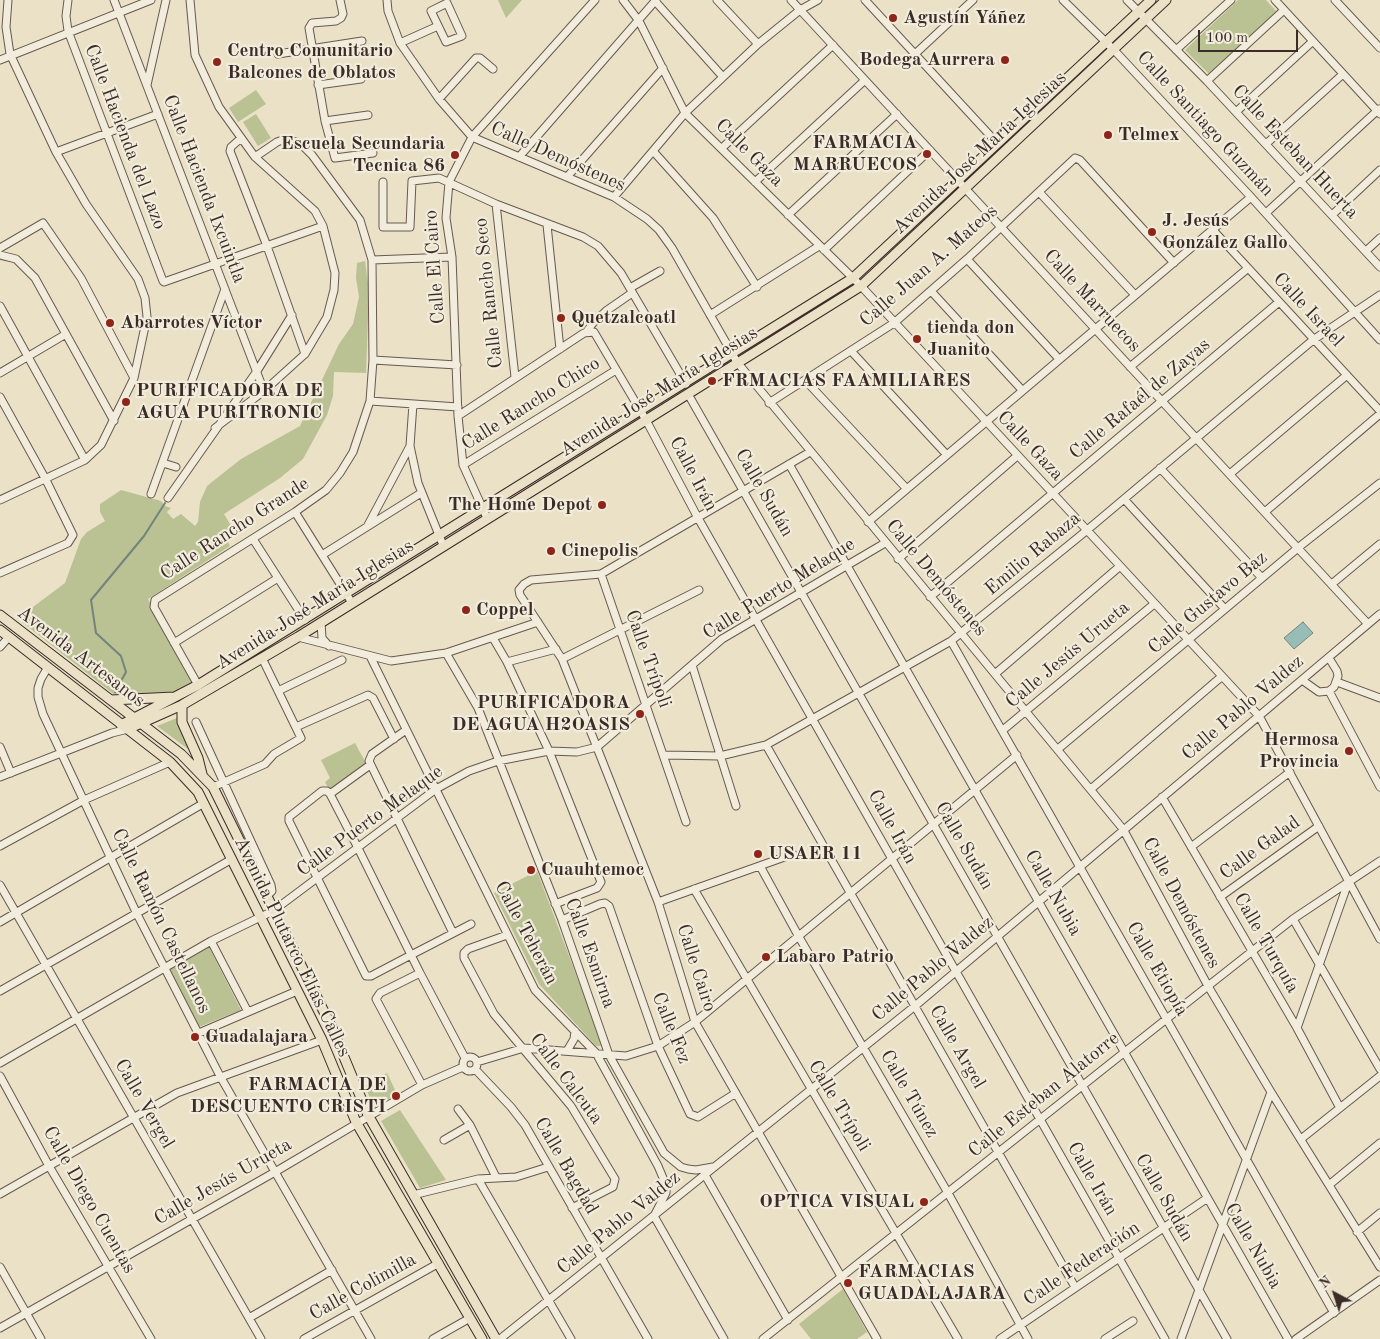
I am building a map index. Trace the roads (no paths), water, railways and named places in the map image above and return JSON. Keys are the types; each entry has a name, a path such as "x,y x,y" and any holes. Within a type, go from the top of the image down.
{"main road":[{"name":"Avenida José María Iglesias","path":"643,416 688,394 734,358 853,278 1151,0"},
{"name":"Avenida José María Iglesias","path":"124,727 134,718 181,701 198,685 346,594 485,514 643,416 686,384 861,286 1166,0"},
{"name":"Avenida José María Iglesias","path":"124,727 143,724 298,637 352,603 441,541"},
{"name":"Avenida Artesanos","path":"0,615 143,724"},
{"name":"Avenida Plutarco Elías Calles","path":"0,630 170,762 191,783 204,803 322,1040 356,1122 482,1339"},
{"path":"282,634 287,643"},
{"path":"111,700 181,701 182,722 198,758 202,775"},
{"name":"Avenida Plutarco Elías Calles","path":"143,724 202,775 212,787 332,1028 368,1115 498,1339"}],"street":[{"path":"0,500 85,460 101,445 134,378 147,317 145,298 138,280 86,204 56,152 10,54 6,27 8,0"},
{"name":"Calle Hacienda del Lazo","path":"68,0 66,16 68,31 164,282 216,264"},
{"name":"Calle Hacienda Ixcuintla","path":"114,0 264,391"},
{"path":"0,60 10,54 151,0"},
{"path":"147,85 166,0"},
{"path":"340,0 343,14 341,18 336,21 312,22 309,26 325,121 335,158 373,153"},
{"name":"Calle Demóstenes","path":"387,0 388,10 400,43 438,99 472,136 614,197 647,219 659,230 734,358 884,543 1123,829 1208,986 1271,1092 1380,1267"},
{"name":"Calle El Cairo","path":"485,514 463,465 458,416 452,257 446,218 449,182 472,136 595,0"},
{"name":"Calle Gaza","path":"623,0 639,21 686,112 861,286 1119,567 1259,716 1380,939"},
{"path":"717,0 758,44"},
{"name":"Calle Marruecos","path":"791,0 967,188 1095,330 1266,511 1368,624"},
{"path":"614,197 686,112 758,44 800,10 818,0"},
{"path":"865,0 997,143"},
{"path":"915,54 973,0"},
{"name":"Calle Santiago Guzmán","path":"1064,0 1114,50 1266,213 1380,340"},
{"name":"Calle Esteban Huerta","path":"1127,0 1207,81 1380,267"},
{"path":"1176,50 1231,0"},
{"path":"1266,213 1379,111 1275,0"},
{"path":"188,1 193,49 199,67 219,107 255,157 308,202 323,226 332,256 334,290 323,326 305,354 264,391 215,428"},
{"path":"519,156 656,1 723,77"},
{"path":"1338,1 1380,48"},
{"path":"446,3 462,36 446,42 438,26 431,11 446,3"},
{"name":"Calle Esteban Huerta","path":"1207,81 1284,10"},
{"path":"400,43 438,26"},
{"path":"278,54 362,41"},
{"path":"1236,112 1313,41"},
{"path":"722,148 833,45"},
{"path":"438,99 477,57 493,69"},
{"path":"567,177 663,68"},
{"path":"1266,144 1343,74"},
{"path":"318,85 361,79"},
{"path":"755,182 865,80"},
{"path":"56,152 158,114"},
{"path":"788,214 897,114"},
{"path":"325,121 368,115"},
{"path":"240,138 230,151 267,246 305,354"},
{"name":"Calle Rancho Grande","path":"174,643 154,608 156,598 253,539 326,490 344,468 360,434 370,401 373,360 372,260 362,226 355,212 312,155 300,143 285,139 277,142 255,157"},
{"path":"710,315 821,248 930,150"},
{"path":"653,151 713,218 757,286"},
{"name":"Calle Juan A. Mateos","path":"769,403 852,352 894,323 967,260 1075,158 1080,160 1174,263"},
{"path":"1332,214 1380,170"},
{"path":"383,182 382,225 385,228 407,228 412,224 412,181 439,178 547,225 583,237 598,246 614,263 686,384"},
{"path":"1039,192 1136,295"},
{"name":"Calle Puerto Melaque","path":"868,522 1251,197"},
{"name":"Calle Rancho Seco","path":"496,204 515,377"},
{"path":"0,248 43,223 81,278 134,378"},
{"path":"547,225 560,350"},
{"path":"216,264 323,226"},
{"name":"Calle Israel","path":"1214,230 1380,413"},
{"path":"1366,251 1380,238"},
{"path":"0,255 16,260 29,270 114,421"},
{"path":"372,260 452,257"},
{"path":"967,260 1060,359"},
{"path":"1130,367 1247,268"},
{"path":"458,416 515,377 589,331 593,323 606,311 660,270"},
{"path":"151,494 225,289"},
{"path":"931,291 1022,390"},
{"name":"Emilio Rabaza","path":"665,755 720,756 766,745 905,665 951,641 1086,531 1313,340 1380,295"},
{"name":"Calle Rafaél de Zayas","path":"930,596 1278,302"},
{"path":"0,306 85,460"},
{"path":"168,498 215,428 257,371 292,315"},
{"name":"Calle Irán","path":"589,331 616,370 643,416 755,619 1165,1339"},
{"path":"0,373 66,334"},
{"path":"852,352 946,454"},
{"path":"373,360 457,365"},
{"name":"Calle Rancho Chico","path":"463,465 616,370"},
{"path":"1231,474 1347,375"},
{"path":"806,381 906,488"},
{"name":"Calle Sudán","path":"688,394 1227,1339"},
{"path":"0,397 73,532 72,538 68,543 0,573"},
{"path":"370,401 458,407"},
{"path":"413,404 410,446 421,493 441,541"},
{"path":"1266,511 1380,413"},
{"path":"368,526 410,446"},
{"path":"601,574 810,452"},
{"path":"898,559 1017,456"},
{"path":"163,463 176,467"},
{"name":"Calle Nubia","path":"789,464 1125,1051 1206,1199 1288,1339"},
{"path":"1160,468 1262,578"},
{"name":"Calle Gustavo Baz","path":"1058,749 1299,547 1380,483"},
{"path":"322,555 421,493"},
{"path":"1124,498 1225,609"},
{"path":"295,512 352,603"},
{"path":"253,539 305,620"},
{"name":"Calle Puerto Melaque","path":"0,1063 211,941 273,912 436,789 469,772 498,761 549,751 577,752 597,747 722,639 884,543"},
{"path":"1333,584 1380,544"},
{"path":"995,674 1119,567"},
{"name":"Calle Cairo","path":"601,574 531,580 519,590 520,595 562,659 658,902 696,1022 877,1339"},
{"name":"Calle Trípoli","path":"601,574 665,755 686,822"},
{"path":"198,685 174,643 278,578"},
{"path":"562,659 698,590"},
{"name":"Calle Jesús Urueta","path":"1003,730 1154,604"},
{"name":"Calle Pablo Valdez","path":"498,1339 716,1167 998,937 1123,829 1380,614"},
{"path":"321,622 322,638 330,646"},
{"path":"298,637 390,661 446,653 538,622"},
{"path":"0,647 9,637"},
{"path":"493,638 507,662 549,751 601,884 555,904"},
{"name":"Calle Etiopía","path":"951,641 1334,1313"},
{"path":"507,662 556,649"},
{"name":"Calle Esmirna","path":"446,653 478,708 562,920 609,1056 664,1153 681,1167 688,1169 696,1170 716,1167"},
{"name":"Calle Teherán","path":"370,656 535,990 596,1053 663,1178 666,1185 665,1197 654,1216"},
{"path":"212,787 265,764 274,754 301,738 262,658"},
{"path":"1302,680 1314,690 1319,692 1329,691 1337,682 1337,671 1329,658"},
{"path":"278,691 342,660"},
{"path":"692,665 736,806"},
{"name":"Calle Ramón Castellanos","path":"48,667 41,678 38,697 43,714 137,914 220,1076 371,1339"},
{"path":"1091,789 1221,677"},
{"path":"1337,682 1380,698"},
{"path":"1329,691 1380,787"},
{"path":"296,727 368,695 373,698 394,739"},
{"path":"196,722 271,885 272,890 266,897"},
{"name":"Avenida José María Iglesias","path":"0,777 124,727"},
{"path":"406,730 369,762 289,817 289,821 366,976 471,924"},
{"name":"Calle Argel","path":"766,745 1075,1287"},
{"path":"0,747 11,773"},
{"path":"327,792 358,848 420,973 465,1058 463,1067 468,1071 476,1065 524,1048 626,1056 658,1046 696,1022 1017,755"},
{"path":"0,846 84,800 170,762"},
{"path":"369,762 453,933"},
{"path":"1191,847 1290,772"},
{"name":"Calle Turquía","path":"1162,797 1297,1028 1340,1108"},
{"path":"0,922 204,803"},
{"name":"Calle Galad","path":"1220,897 1319,826"},
{"path":"658,902 794,854"},
{"path":"0,992 232,860"},
{"name":"Calle Esteban Alatorre","path":"763,1339 1293,919 1380,861"},
{"name":"Calle Túnez","path":"760,866 798,937 948,1193 1028,1339"},
{"path":"1297,1028 1349,880"},
{"name":"Calle Vergel","path":"0,885 261,1339"},
{"name":"Calle Trípoli","path":"694,889 810,1090 958,1339"},
{"name":"Calle Fez","path":"562,920 606,903 609,906 658,1046 692,1116 698,1117 736,1093"},
{"path":"1293,919 1380,1069"},
{"name":"Calle Calcuta","path":"507,934 464,952 464,958 494,1014 571,1106 616,1179 613,1187 572,1208"},
{"path":"211,941 248,1012"},
{"path":"420,973 376,996 422,1085"},
{"path":"199,1033 297,991"},
{"path":"567,1051 574,1039 574,1031"},
{"path":"0,1194 177,1092 322,1040"},
{"path":"465,1058 470,1056 476,1065"},
{"name":"Calle Bagdad","path":"476,1065 516,1113 648,1339"},
{"name":"Calle Jesús Urueta","path":"0,1328 274,1172 368,1115 422,1085 463,1067"},
{"name":"Calle Diego Cuentas","path":"0,1076 49,1166 151,1339"},
{"path":"1301,1139 1380,1076"},
{"path":"1181,1339 1271,1092"},
{"path":"458,1110 470,1125 496,1177"},
{"path":"444,1140 470,1125"},
{"path":"1329,1185 1380,1143"},
{"path":"413,1195 478,1179 516,1177 548,1167"},
{"path":"705,1175 788,1320"},
{"path":"478,1179 571,1339"},
{"name":"Calle Federación","path":"1000,1339 1206,1199"},
{"path":"1357,1232 1380,1213"},
{"path":"654,1216 724,1339"},
{"name":"Calle Colimilla","path":"304,1339 439,1263"},
{"path":"0,1267 41,1339"},
{"path":"249,1318 332,1270"},
{"path":"1296,1339 1380,1280"},
{"path":"433,1339 470,1318"},
{"path":"1105,1339 1133,1321"}],"water":[{"path":"1303,622 1313,633 1294,649 1284,638"}],"waterway":[{"path":"115,692 126,672 121,656 96,633 91,600 144,536 165,503"}],"place":[{"name":"Agustín Yáñez","path":"893,18"},
{"name":"Bodega Aurrera","path":"1005,60"},
{"name":"Centro Comunitario Balcones de Oblatos","path":"217,62"},
{"name":"Telmex","path":"1108,135"},
{"name":"FARMACIA MARRUECOS","path":"927,154"},
{"name":"Escuela Secundaria Tecnica 86","path":"455,155"},
{"name":"J. Jesús González Gallo","path":"1152,232"},
{"name":"Quetzalcoatl","path":"561,318"},
{"name":"Abarrotes Víctor","path":"110,323"},
{"name":"tienda don Juanito","path":"917,339"},
{"name":"FRMACIAS FAAMILIARES","path":"712,381"},
{"name":"PURIFICADORA DE AGUA PURITRONIC","path":"126,402"},
{"name":"The Home Depot","path":"602,505"},
{"name":"Cinepolis","path":"551,551"},
{"name":"Coppel","path":"466,610"},
{"name":"PURIFICADORA DE AGUA H2OASIS","path":"640,714"},
{"name":"Hermosa Provincia","path":"1349,751"},
{"name":"USAER 11","path":"758,854"},
{"name":"Cuauhtemoc","path":"531,870"},
{"name":"Labaro Patrio","path":"766,957"},
{"name":"Guadalajara","path":"195,1037"},
{"name":"FARMACIA DE DESCUENTO CRISTI","path":"396,1096"},
{"name":"OPTICA VISUAL","path":"924,1202"},
{"name":"FARMACIAS GUADALAJARA","path":"848,1283"}]}
